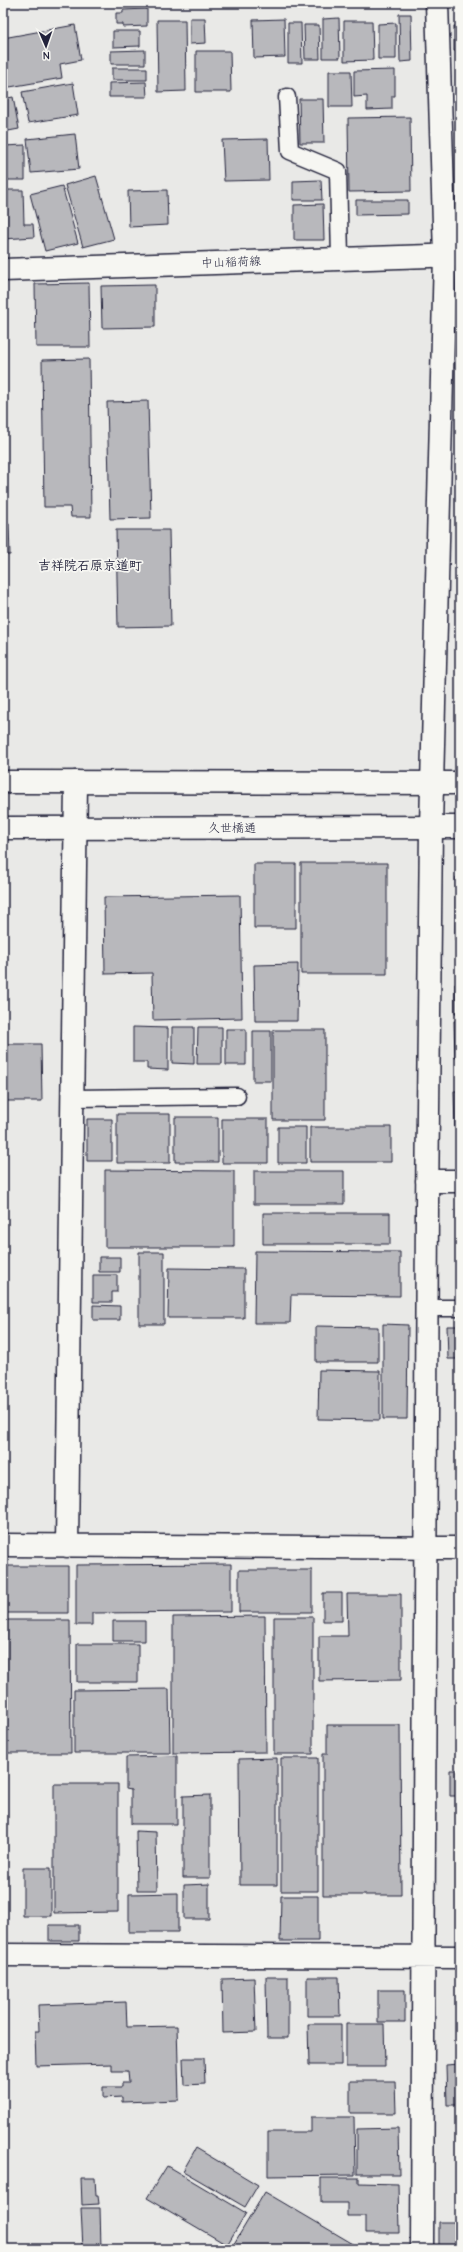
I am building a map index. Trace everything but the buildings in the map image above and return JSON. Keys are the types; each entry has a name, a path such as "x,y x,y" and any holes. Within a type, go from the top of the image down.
{"street":[{"path":"422,2249 426,1308 431,827 452,255 437,3"},
{"name":"中山稲荷線","path":"3,270 452,255"},
{"path":"3,782 460,783"},
{"path":"67,1546 73,1098 74,828 76,782"},
{"name":"久世橋通","path":"3,828 460,827"},
{"path":"427,1181 460,1181"},
{"path":"3,1545 425,1549 460,1548"},
{"path":"3,1955 460,1957"}],"lane":[{"path":"287,97 290,151 338,171 340,258"},
{"path":"73,1098 238,1096"},
{"path":"426,1308 460,1308"}],"district":[{"name":"吉祥院石原京道町","path":"90,565"}]}
